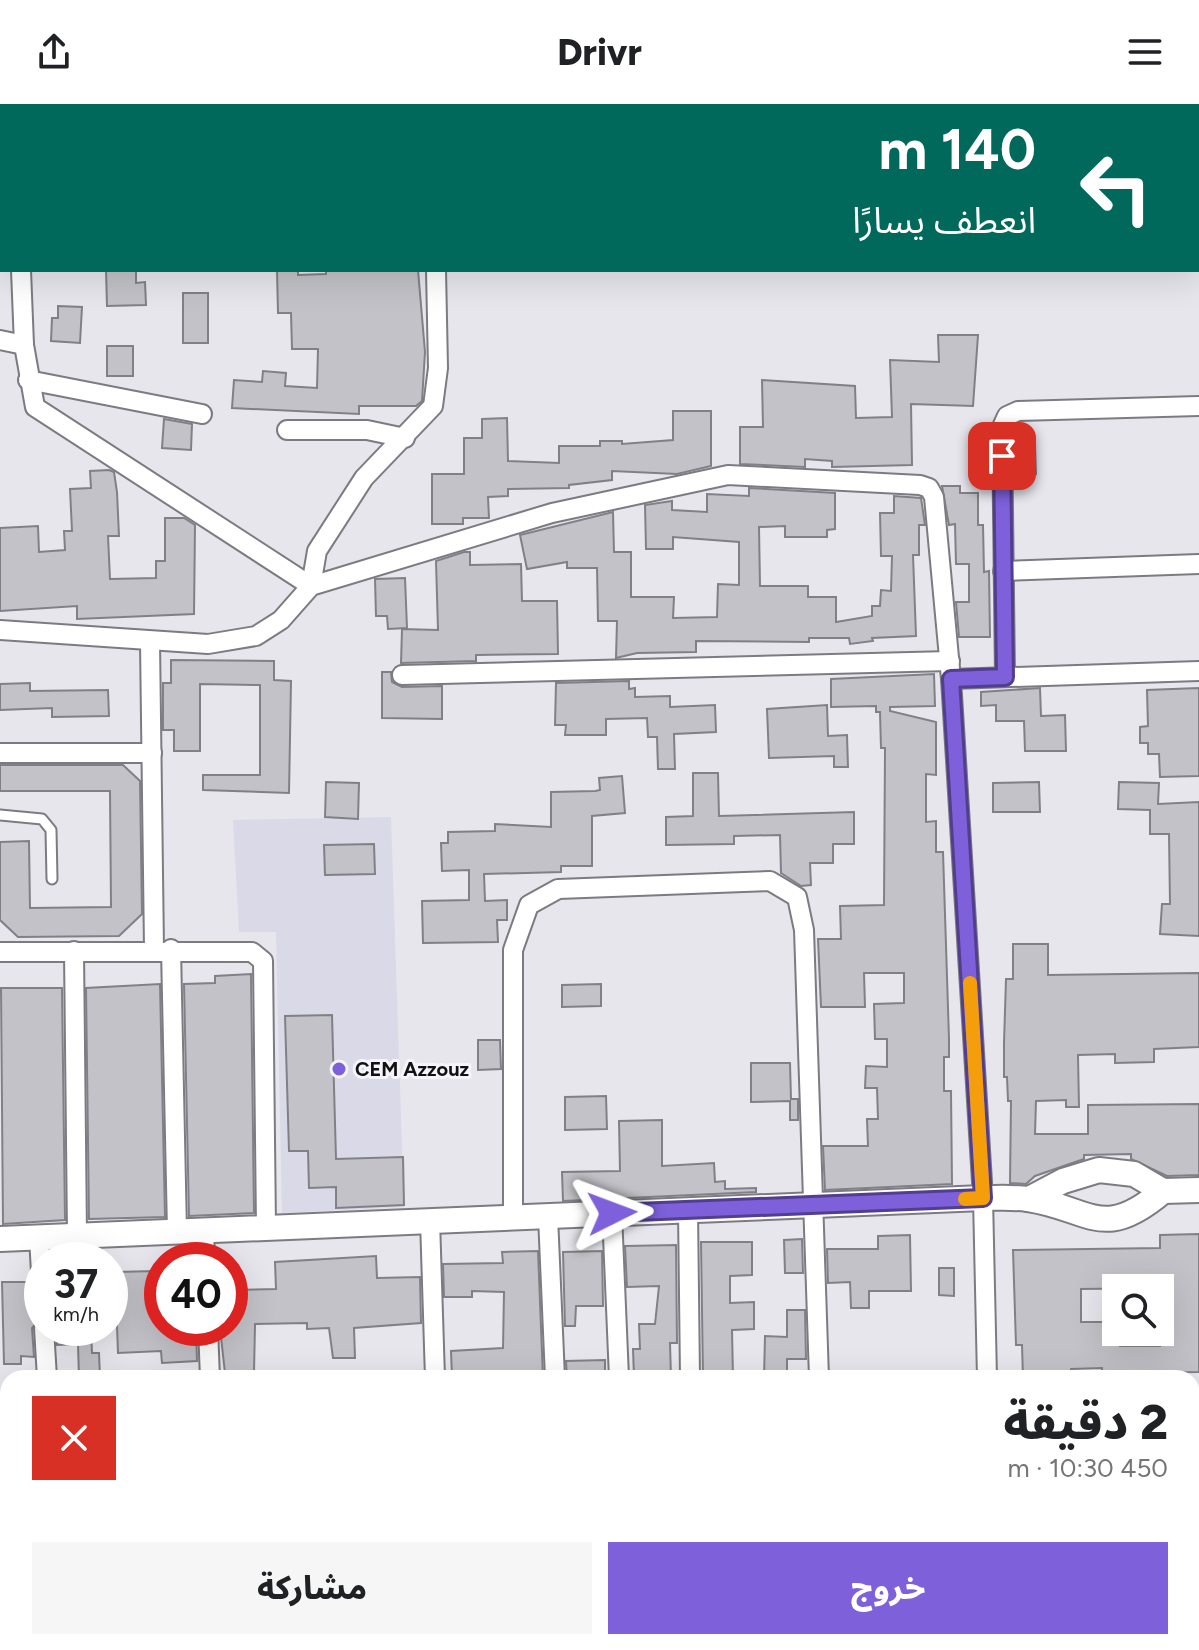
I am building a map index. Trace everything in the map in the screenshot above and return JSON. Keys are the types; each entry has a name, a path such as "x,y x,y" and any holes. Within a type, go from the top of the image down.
{"street":[{"path":"21,272 24,345 35,407 311,586 552,513 728,475 920,485 929,488 934,497 950,670 983,1198 987,1370"},
{"path":"0,630 208,644 256,636 281,620 311,586 317,551 364,478 433,406 438,368 436,272"},
{"path":"0,340 24,345"},
{"path":"28,380 202,414"},
{"path":"1005,677 1002,427 1007,416 1018,411 1199,406"},
{"path":"287,430 367,430 405,438"},
{"path":"1003,571 1199,564"},
{"path":"150,642 152,753 177,1231"},
{"path":"402,675 950,670 1005,677 1199,671"},
{"path":"0,753 152,753"},
{"path":"513,1217 513,950 529,905 558,889 770,881 797,897 804,930 819,1370"},
{"path":"0,952 162,949 252,952 263,961 266,1227"},
{"path":"74,951 77,1235"},
{"path":"1029,1199 1063,1181 1099,1170 1134,1174 1163,1191 1199,1190"},
{"path":"0,1239 983,1198 1029,1199 1104,1219 1137,1213 1163,1191"},
{"path":"688,1210 690,1370"},
{"path":"612,1213 619,1370"},
{"path":"548,1216 555,1370"},
{"path":"430,1220 435,1370"},
{"path":"204,1229 204,1242"},
{"path":"39,1237 39,1242"},
{"path":"45,1346 47,1370"},
{"path":"209,1346 210,1370"}],"lane":[{"path":"0,815 42,819 51,830 52,879"}],"shaded area":[{"name":"CEM Azzouz","path":"391,817 404,1207 282,1213 276,932 239,932 233,820"}],"building":[{"path":"106,272 136,272 136,283 145,282 146,305 107,306"},
{"path":"277,272 298,272 298,275 418,272 425,352 422,401 416,406 359,406 359,414 232,408 234,380 262,382 263,371 286,373 285,386 317,388 318,349 292,349 291,313 278,313"},
{"path":"183,293 208,293 208,343 183,343"},
{"path":"58,306 82,307 80,343 51,341 52,318 58,318"},
{"path":"938,335 978,335 973,406 911,404 912,465 832,467 832,461 805,459 805,467 740,464 740,427 763,427 762,380 855,386 856,418 892,417 890,360 939,362"},
{"path":"107,346 133,346 133,376 107,376"},
{"path":"673,411 711,411 711,466 677,474 612,471 612,480 569,485 569,488 508,489 508,496 488,497 489,518 463,518 463,524 432,524 432,474 464,474 464,438 482,438 482,419 507,418 508,461 559,463 559,446 600,446 600,441 622,441 622,444 673,440"},
{"path":"164,419 192,424 191,450 162,448"},
{"path":"1014,444 1035,444 1036,474 1015,474"},
{"path":"90,471 114,472 119,536 108,536 110,579 156,578 156,561 165,561 165,518 184,518 195,525 194,614 77,619 77,606 0,611 0,528 38,526 39,552 65,550 64,531 72,531 70,489 91,488"},
{"path":"942,486 960,486 960,493 978,493 978,525 983,525 984,572 989,571 990,637 959,637 956,602 969,602 969,564 956,564 955,524 949,525"},
{"path":"749,488 835,493 835,529 827,530 827,537 785,537 785,526 759,527 760,586 808,586 808,597 836,597 836,622 872,616 872,606 880,606 881,590 891,591 892,556 881,556 880,513 894,513 894,496 921,498 925,525 919,525 919,555 913,555 916,636 872,638 873,641 850,644 849,638 809,638 809,642 696,641 696,652 637,653 616,658 617,621 598,621 597,568 567,568 567,562 527,569 520,535 613,512 614,552 631,552 631,597 674,597 673,618 717,617 718,584 739,585 739,542 673,537 673,549 646,549 645,505 672,501 672,510 707,512 707,494 749,496"},
{"path":"470,552 470,565 521,564 522,601 557,601 558,654 476,655 476,661 401,663 402,629 438,630 436,561"},
{"path":"405,578 407,628 388,629 387,616 376,616 375,579"},
{"path":"171,660 274,661 274,680 291,681 289,793 203,790 203,775 260,775 260,685 200,684 200,751 174,751 174,730 163,730 163,683 171,683"},
{"path":"382,672 391,672 392,682 402,687 442,686 442,719 382,718"},
{"path":"934,674 935,706 890,707 890,711 936,722 936,775 926,774 926,822 936,821 936,852 943,852 949,1039 949,1057 944,1057 944,1091 951,1091 952,1184 825,1190 823,1146 868,1146 867,1119 878,1119 877,1088 865,1088 866,1066 887,1067 887,1039 875,1039 874,1004 904,1003 904,973 864,973 865,1007 821,1007 818,939 841,939 840,906 884,905 885,748 881,748 880,712 876,712 876,706 831,707 831,679"},
{"path":"629,681 629,689 635,688 635,697 670,696 670,707 715,705 716,732 674,734 675,769 658,769 657,737 648,737 647,718 606,719 606,735 565,735 566,725 555,725 556,683"},
{"path":"30,683 30,691 108,690 109,716 52,717 52,708 0,710 0,684"},
{"path":"1040,688 1041,716 1065,715 1066,751 1025,751 1024,721 996,721 996,705 981,706 981,692"},
{"path":"1199,688 1199,776 1160,777 1159,754 1148,754 1148,743 1140,743 1140,727 1148,726 1147,690"},
{"path":"827,705 828,736 847,735 848,767 834,767 834,756 769,758 767,709"},
{"path":"0,765 123,765 140,781 142,914 119,936 18,937 0,920 0,842 29,841 30,908 111,907 110,791 0,791"},
{"path":"693,773 718,773 719,816 854,812 854,844 833,844 833,863 810,863 811,885 801,886 781,873 780,835 734,836 734,844 666,845 666,817 693,816"},
{"path":"622,776 625,813 592,816 592,866 561,866 561,872 484,874 485,901 507,900 507,920 497,920 498,942 423,943 422,901 469,900 469,870 442,871 441,843 448,843 448,832 495,831 495,824 551,827 551,792 600,790 599,778"},
{"path":"326,782 359,783 358,819 325,817"},
{"path":"1039,782 1040,812 993,812 993,783"},
{"path":"1119,782 1159,783 1158,804 1199,802 1199,936 1160,934 1162,904 1170,904 1169,834 1150,834 1150,810 1118,809"},
{"path":"374,844 375,874 325,875 324,845"},
{"path":"1013,944 1048,944 1048,975 1199,973 1199,1047 1154,1049 1154,1062 1115,1063 1115,1054 1078,1055 1079,1107 1066,1107 1066,1100 1036,1101 1035,1134 1088,1134 1088,1105 1199,1104 1199,1175 1167,1176 1131,1159 1131,1154 1084,1155 1084,1159 1035,1176 1026,1184 1010,1183 1011,1101 1008,1101 1007,1077 1004,1077 1004,1043 1006,979 1013,979"},
{"path":"251,974 254,1213 189,1216 184,984 215,983 215,976"},
{"path":"160,984 165,1217 89,1219 86,988"},
{"path":"601,984 601,1006 562,1007 562,985"},
{"path":"1,988 62,988 65,1220 3,1224"},
{"path":"332,1015 336,1159 403,1157 404,1205 336,1208 336,1187 309,1188 308,1151 289,1151 285,1016"},
{"path":"478,1040 500,1040 501,1069 478,1070"},
{"path":"751,1063 790,1063 791,1099 798,1099 798,1120 790,1120 790,1101 751,1102"},
{"path":"606,1096 607,1129 565,1130 565,1097"},
{"path":"662,1120 662,1166 714,1163 715,1182 725,1181 725,1189 756,1188 756,1192 563,1201 562,1172 620,1171 619,1121"},
{"path":"1199,1234 1199,1370 1023,1370 1022,1345 1016,1345 1013,1250 1160,1248 1160,1235"},
{"path":"910,1235 911,1291 869,1291 869,1308 851,1308 850,1282 828,1283 827,1249 878,1249 878,1236"},
{"path":"802,1239 803,1273 785,1273 784,1240"},
{"path":"701,1242 752,1242 752,1275 730,1276 730,1303 754,1302 754,1329 732,1330 733,1370 703,1370"},
{"path":"676,1245 677,1343 670,1343 671,1370 634,1370 633,1349 640,1349 639,1324 655,1324 659,1286 627,1287 625,1246"},
{"path":"538,1251 543,1370 452,1370 451,1351 503,1348 504,1292 472,1291 472,1297 444,1297 443,1264 503,1263 502,1252"},
{"path":"602,1251 603,1306 576,1306 575,1326 565,1326 563,1252"},
{"path":"376,1256 377,1278 420,1277 421,1323 354,1328 355,1358 333,1358 329,1328 307,1329 307,1323 255,1324 254,1370 225,1370 222,1346 248,1346 248,1290 276,1289 275,1262"},
{"path":"939,1268 954,1268 954,1296 939,1295"},
{"path":"144,1271 144,1346 197,1346 197,1361 162,1363 161,1351 118,1353 118,1346 128,1346 128,1272"},
{"path":"2,1282 24,1282 24,1346 33,1346 34,1357 21,1356 21,1364 4,1364"},
{"path":"787,1310 805,1310 806,1359 787,1359 787,1370 764,1370 765,1336 787,1337"},
{"path":"78,1346 92,1346 92,1353 99,1353 100,1370 79,1370"},
{"path":"605,1360 605,1370 567,1370 566,1361"}],"slow traffic":[{"path":"965,1199 983,1198 970,983"}],"place":[{"name":"CEM Azzouz","path":"339,1069"}],"route":[{"path":"612,1213 983,1198 951,679 1005,677 1002,456"}]}
